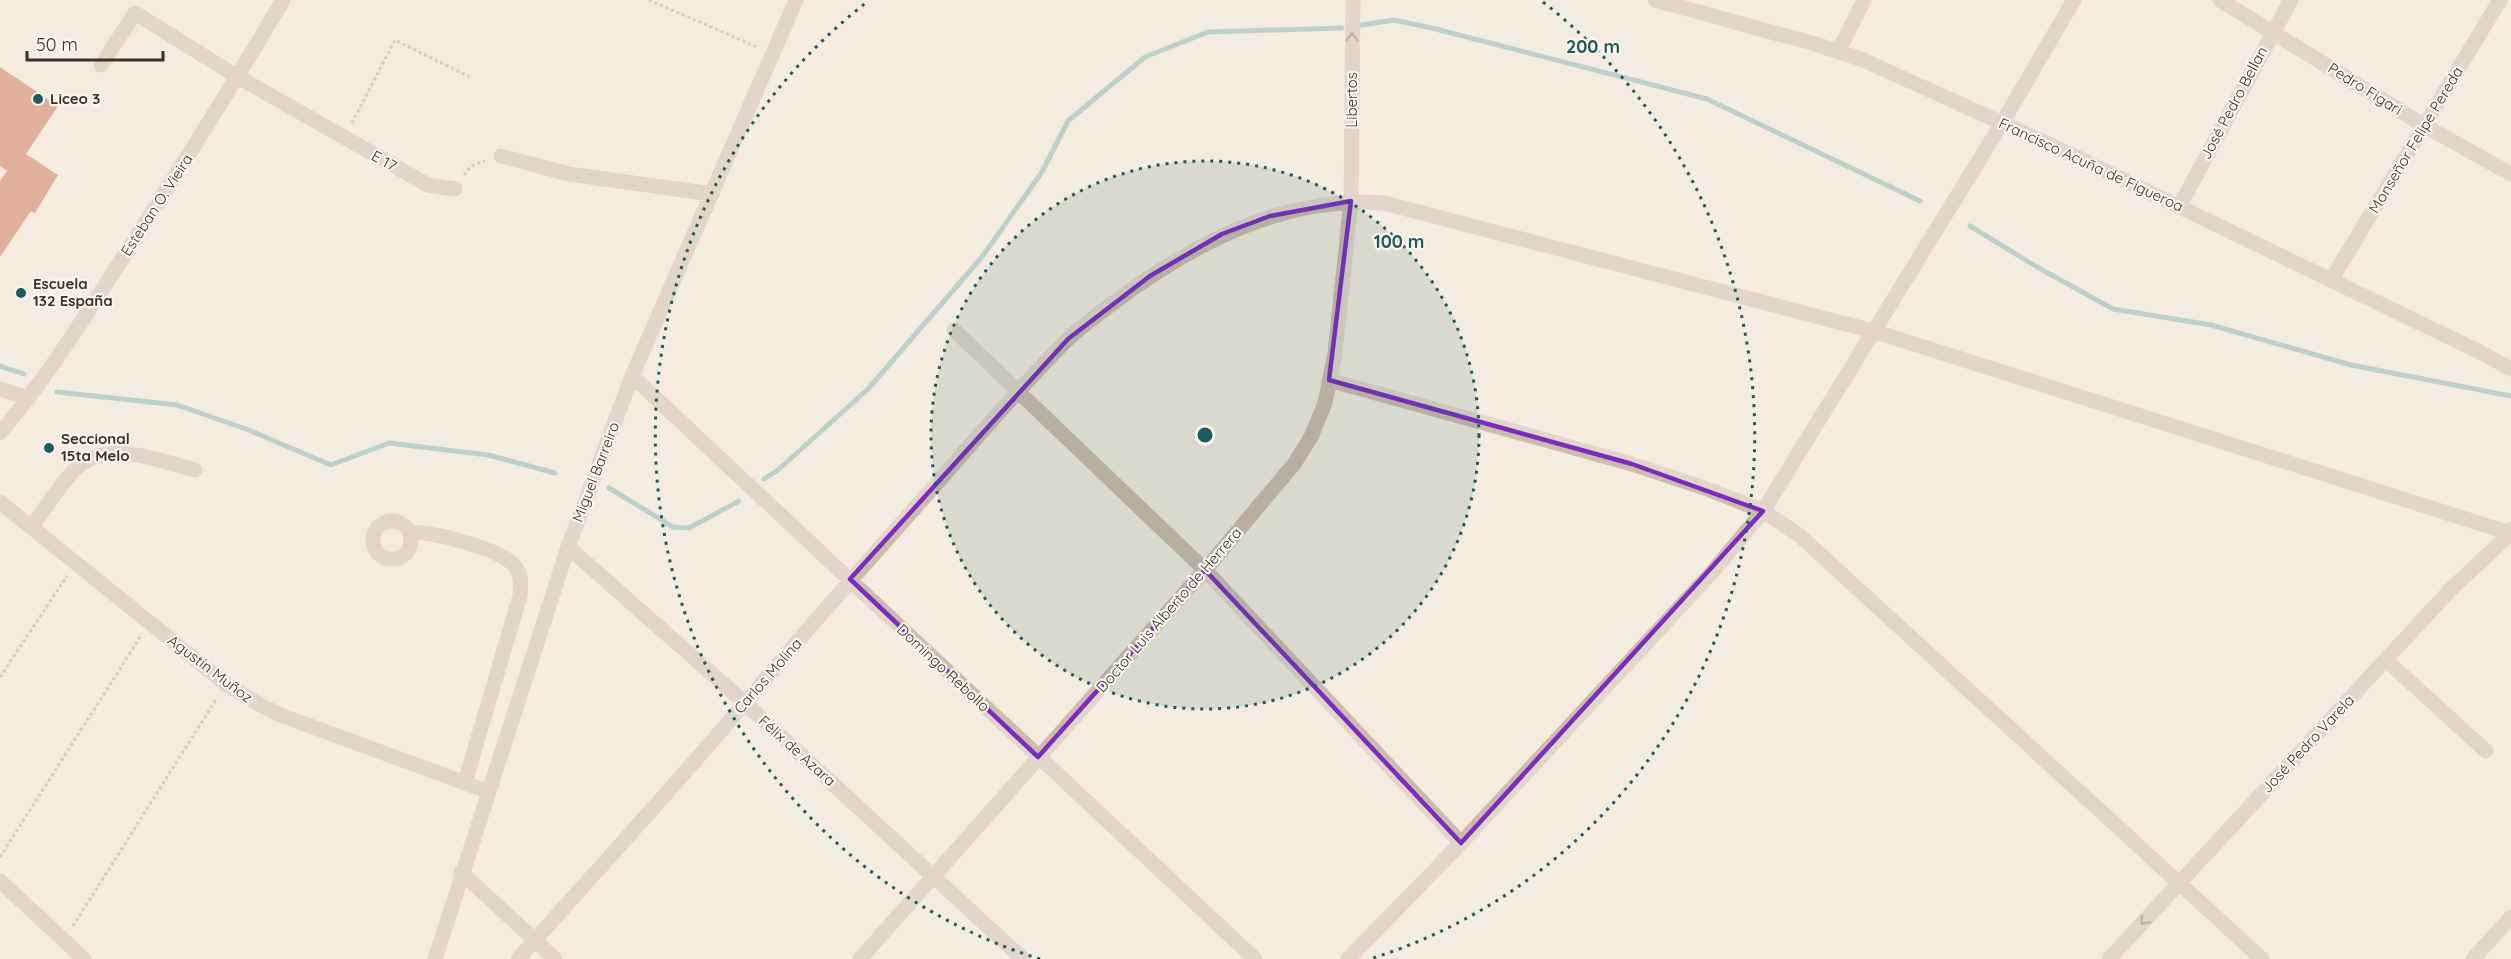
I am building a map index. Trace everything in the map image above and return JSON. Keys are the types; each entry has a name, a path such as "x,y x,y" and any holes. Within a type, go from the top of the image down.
{"street":[{"name":"Esteban O. Vieira","path":"0,433 29,398 103,288 238,77 283,0"},
{"name":"Miguel Barreiro","path":"435,959 487,791 568,547 632,375 796,0"},
{"name":"Libertos","path":"1351,201 1353,0"},
{"name":"Francisco Acuña de Figueroa","path":"1655,0 1861,59 2179,207 2511,369"},
{"path":"1838,52 1864,0"},
{"path":"1353,954 1461,843 1715,569 1763,511 2002,123 2074,0"},
{"name":"Pedro Figari","path":"2220,0 2425,126 2511,174"},
{"name":"José Pedro Bellan","path":"2179,207 2291,0"},
{"name":"Monseñor Felipe Pereda","path":"2331,280 2500,0"},
{"name":"E 17","path":"101,66 135,13 238,77 428,185 455,189"},
{"path":"501,156 569,174 712,194"},
{"name":"Carlos Molina","path":"518,959 745,704 850,579 1068,339 1150,276 1222,234 1270,216 1351,201 1395,206 1874,331 2511,532"},
{"name":"Doctor Luis Alberto de Herrera","path":"860,959 1205,570 1293,464 1311,437 1325,403 1335,353 1351,201"},
{"path":"954,330 1205,570 1461,843"},
{"name":"Domingo Rebollo","path":"632,375 1255,959"},
{"path":"1329,380 1632,464 1710,490 1763,511 1799,535 2262,959"},
{"path":"0,389 29,398"},
{"path":"32,527 78,466 92,458 112,452 124,453 195,470"},
{"name":"Agustín Muñoz","path":"0,502 226,684 260,705 283,716 487,791"},
{"path":"409,532 428,532 499,554 515,566 521,580 520,596 465,782"},
{"name":"José Pedro Varela","path":"2109,959 2451,589 2511,532"},
{"name":"Félix de Azara","path":"568,547 745,704 1023,959"},
{"path":"2386,660 2486,751"},
{"path":"461,872 555,959"},
{"path":"0,881 84,959"},
{"path":"2474,959 2511,917"}],"path":[{"path":"649,0 772,53"},
{"path":"344,138 395,40 472,78"},
{"path":"455,189 471,166 501,156"},
{"path":"0,677 76,563"},
{"path":"0,857 150,623"},
{"path":"64,940 226,684"}],"highlighted area":[{"path":"1351,201 1329,380 1632,464 1763,511 1461,843 1205,570 1038,757 850,579 1068,339 1150,276 1222,234 1270,216"}],"building":[{"path":"0,67 58,106 26,154 58,175 35,213 31,211 0,257 0,181 7,171 0,166"}],"waterway":[{"path":"1362,25 1394,20 1432,28 1707,99 1920,201"},
{"path":"764,479 778,470 868,389 982,257 1042,172 1068,121 1145,57 1208,32 1342,28"},
{"path":"1970,226 2037,267 2113,309 2211,325 2351,365 2511,396"},
{"path":"0,366 24,374"},
{"path":"57,392 177,405 246,429 331,465 389,443 488,455 555,473"},
{"path":"609,488 673,527 689,528 739,501"}],"place":[{"name":"Liceo 3","path":"38,99"},
{"name":"Escuela 132 España","path":"21,293"},
{"name":"Seccional 15ta Melo","path":"49,448"}]}
